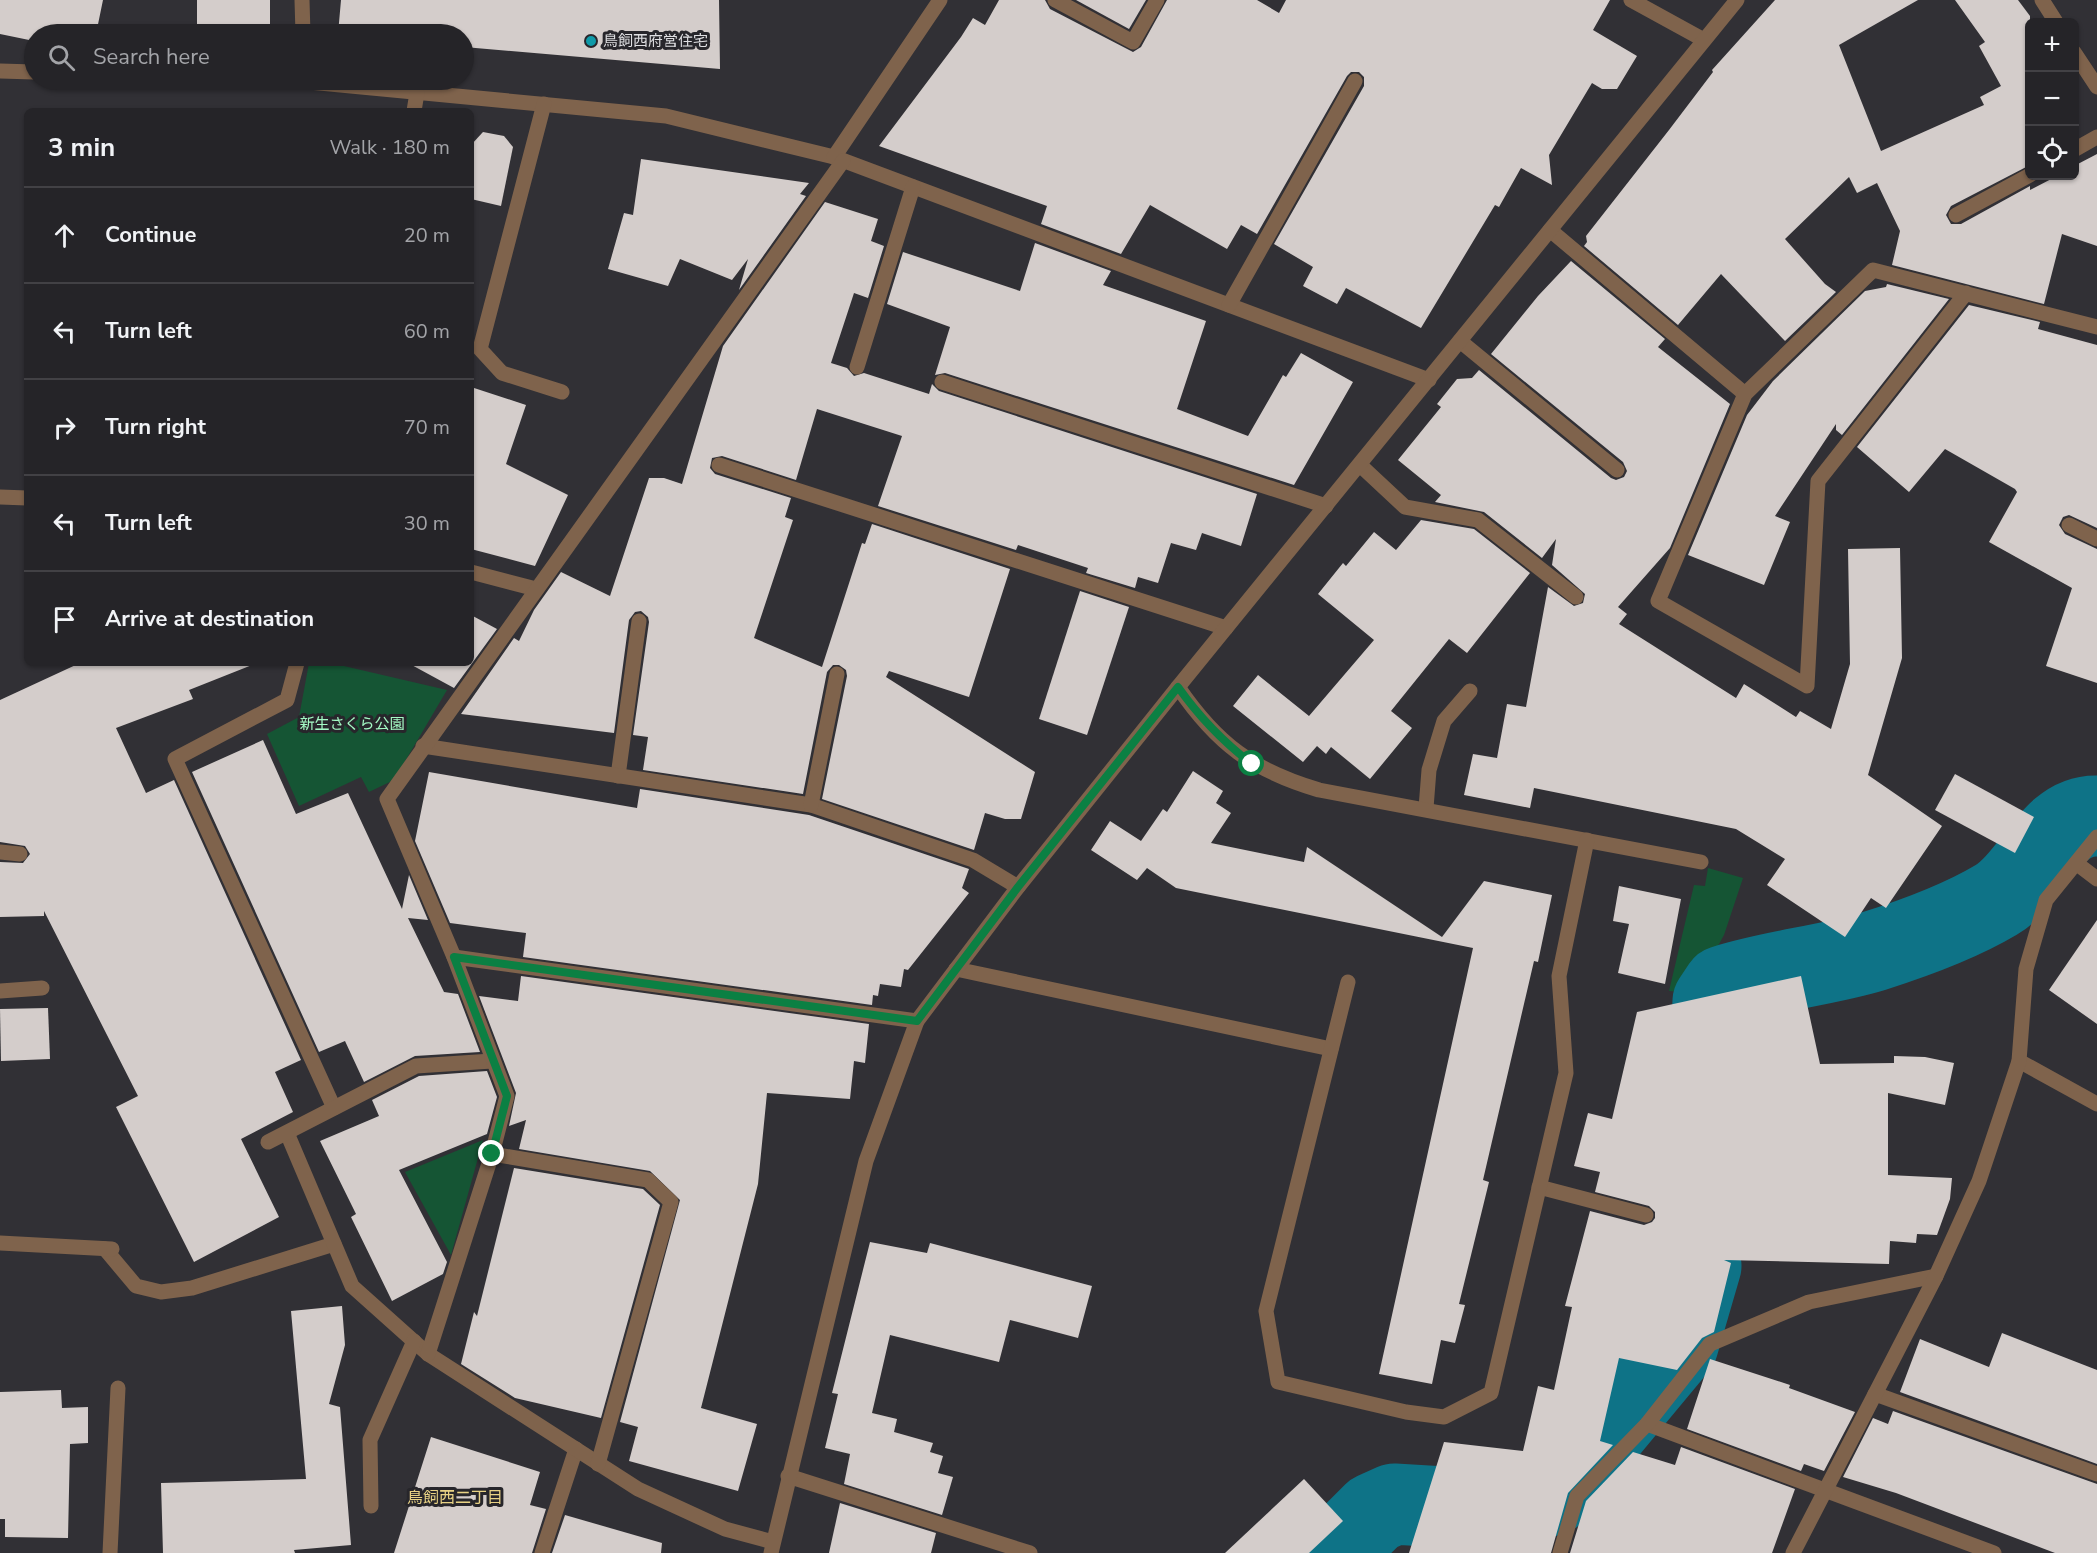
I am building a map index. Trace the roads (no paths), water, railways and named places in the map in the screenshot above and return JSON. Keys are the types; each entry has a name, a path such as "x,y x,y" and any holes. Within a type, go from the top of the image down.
{"street":[{"path":"302,0 303,24"},
{"path":"428,1354 492,1154 507,1096 492,1062 454,957 387,799 838,159 940,0"},
{"path":"1055,0 1133,42 1157,0"},
{"path":"1631,0 1704,40"},
{"path":"287,1133 352,1286 428,1354 638,1489 772,1548 866,1161 917,1021 1018,887 1178,687 1737,0"},
{"path":"2042,0 2053,18"},
{"path":"2079,60 2097,87"},
{"path":"0,71 24,72"},
{"path":"1229,305 1355,81"},
{"path":"391,90 666,116 838,159 1429,380"},
{"path":"414,108 417,93"},
{"path":"544,104 480,349 502,373 562,392"},
{"path":"2079,147 2097,137"},
{"path":"1956,215 2025,178"},
{"path":"857,367 913,187"},
{"path":"1550,230 1745,394"},
{"path":"1966,293 1818,481 1807,686 1658,601 1745,394 1873,270 1966,293 2097,327"},
{"path":"1460,341 1617,470"},
{"path":"942,381 1326,506"},
{"path":"719,465 1226,628"},
{"path":"1359,465 1405,507 1478,520 1576,597"},
{"path":"0,497 24,498"},
{"path":"2069,525 2097,539"},
{"path":"474,573 536,589"},
{"path":"618,776 639,621"},
{"path":"296,666 287,700 175,759 334,1108"},
{"path":"811,805 837,674"},
{"path":"1178,687 1198,716 1223,743 1252,764 1284,780 1319,789 1701,862"},
{"path":"1426,808 1429,770 1444,721 1470,691"},
{"path":"423,746 811,805 973,860 1018,887"},
{"path":"1792,1553 1936,1276 1979,1181 2019,1061 2029,959 2046,900 2097,837"},
{"path":"1348,982 1266,1311 1278,1382 1406,1412 1444,1417 1491,1393 1566,1072 1559,976 1587,840"},
{"path":"0,852 20,854"},
{"path":"2076,863 2097,879"},
{"path":"454,957 917,1021"},
{"path":"956,969 1331,1049"},
{"path":"0,991 42,988"},
{"path":"2019,1061 2097,1104"},
{"path":"268,1142 416,1066 492,1062"},
{"path":"492,1154 648,1180 671,1202 598,1464"},
{"path":"1539,1188 1646,1215"},
{"path":"0,1243 108,1249 136,1286 161,1292 192,1288 334,1244"},
{"path":"1560,1553 1577,1496 1647,1424 1710,1344 1809,1302 1936,1276"},
{"path":"371,1506 370,1440 414,1341"},
{"path":"110,1553 118,1388"},
{"path":"1875,1394 2097,1474"},
{"path":"1647,1424 1994,1553"},
{"path":"542,1553 576,1449"},
{"path":"788,1476 1030,1553"}],"waterway":[{"path":"1708,1106 1713,1001 1723,986 1874,951 1952,922 1982,908 2009,890 2054,836 2066,826 2080,818 2097,816"},
{"path":"1334,1553 1374,1513 1394,1504 1510,1511 1555,1493 1678,1345 1701,1266"}],"place":[{"name":"鳥飼西府営住宅","path":"591,41"}],"district":[{"name":"鳥飼西二丁目","path":"455,1497"}],"park label":[{"name":"新生さくら公園","path":"352,724"}]}
